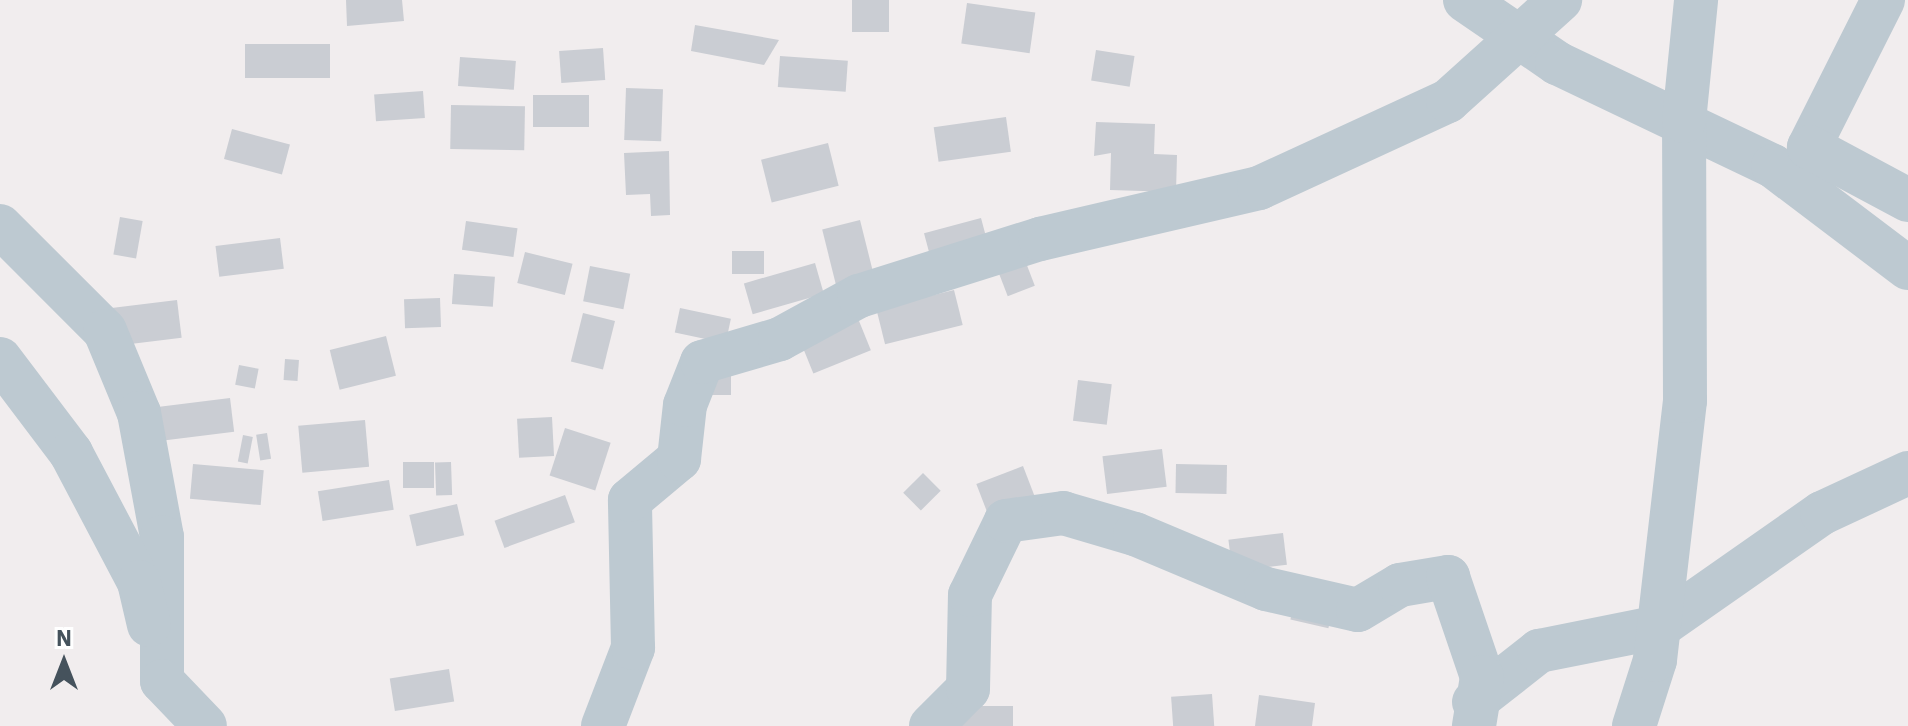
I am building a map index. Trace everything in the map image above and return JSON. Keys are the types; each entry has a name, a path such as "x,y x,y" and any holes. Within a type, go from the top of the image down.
{"street":[{"path":"1465,0 1557,63 1773,166 1908,268"},
{"path":"603,726 633,648 630,500 679,459 685,405 702,362 780,339 859,296 952,272 1040,239 1259,188 1448,101 1560,0"},
{"path":"1634,726 1659,627 1685,401 1684,121 1696,0"},
{"path":"1883,0 1809,147 1908,200"},
{"path":"0,226 105,331 139,413 162,537 162,681"},
{"path":"0,359 71,453 139,582 162,681 205,726"},
{"path":"1474,714 1539,651 1659,627 1822,513 1908,473"},
{"path":"931,726 968,689 970,595 1006,521 1063,513 1135,534 1266,589 1358,610 1400,585 1448,577 1482,677 1474,714"}],"building":[{"path":"346,0 402,0 404,21 347,26"},
{"path":"852,0 889,0 889,32 852,32"},
{"path":"967,3 1035,13 1030,53 961,44"},
{"path":"695,25 779,40 764,65 691,51"},
{"path":"245,44 330,44 330,78 245,78"},
{"path":"603,48 605,80 561,83 559,51"},
{"path":"1096,50 1135,56 1130,87 1091,81"},
{"path":"780,56 848,61 846,92 778,87"},
{"path":"460,57 516,61 514,90 458,86"},
{"path":"626,88 663,89 661,141 624,140"},
{"path":"423,91 425,118 376,121 374,94"},
{"path":"533,95 589,95 589,127 533,127"},
{"path":"451,105 525,106 524,150 450,149"},
{"path":"1006,117 1011,152 939,162 934,127"},
{"path":"1096,122 1155,124 1154,154 1177,155 1176,192 1110,190 1111,153 1094,156"},
{"path":"232,129 290,145 282,174 224,159"},
{"path":"828,143 839,186 772,202 761,160"},
{"path":"669,151 670,215 651,216 650,194 626,195 624,153"},
{"path":"120,217 143,221 136,258 113,254"},
{"path":"981,218 989,247 932,262 924,233"},
{"path":"860,220 878,291 840,300 822,229"},
{"path":"466,221 517,228 513,257 462,250"},
{"path":"280,238 284,269 219,277 215,246"},
{"path":"732,251 764,251 764,274 732,274"},
{"path":"525,252 573,264 565,295 517,283"},
{"path":"1023,255 1035,286 1008,296 996,265"},
{"path":"815,263 824,294 753,314 744,283"},
{"path":"590,266 630,274 623,309 583,301"},
{"path":"454,274 495,277 493,307 452,304"},
{"path":"954,290 963,325 885,344 876,309"},
{"path":"440,298 441,327 405,328 404,299"},
{"path":"177,300 182,338 114,346 110,308"},
{"path":"680,308 731,319 726,343 675,332"},
{"path":"583,313 615,321 603,369 571,362"},
{"path":"857,316 871,350 813,374 800,339"},
{"path":"386,336 396,376 340,390 330,350"},
{"path":"285,359 299,360 298,381 284,380"},
{"path":"239,365 259,369 255,388 235,385"},
{"path":"712,373 731,373 731,395 712,395"},
{"path":"1078,380 1112,384 1107,425 1073,421"},
{"path":"230,398 234,432 162,441 158,407"},
{"path":"552,417 554,456 519,458 517,419"},
{"path":"365,420 369,467 302,473 298,426"},
{"path":"565,428 611,443 595,490 550,476"},
{"path":"267,433 271,459 260,460 256,435"},
{"path":"243,435 253,437 248,463 238,462"},
{"path":"1162,449 1167,487 1107,494 1102,456"},
{"path":"403,462 434,462 434,488 403,488"},
{"path":"451,462 452,495 436,496 435,463"},
{"path":"193,464 264,470 261,505 190,499"},
{"path":"1176,464 1227,465 1226,494 1175,493"},
{"path":"1023,466 1035,497 988,515 976,484"},
{"path":"923,473 941,491 921,510 903,493"},
{"path":"389,480 394,510 323,521 318,491"},
{"path":"565,495 575,522 504,548 495,521"},
{"path":"457,504 464,535 416,546 409,515"},
{"path":"1283,533 1287,565 1232,571 1228,540"},
{"path":"1294,604 1332,613 1328,628 1290,620"},
{"path":"449,669 454,702 395,711 390,678"},
{"path":"1212,694 1214,726 1173,726 1171,697"},
{"path":"1259,695 1315,703 1312,726 1255,726"},
{"path":"952,706 1013,706 1013,726 952,726"}]}
